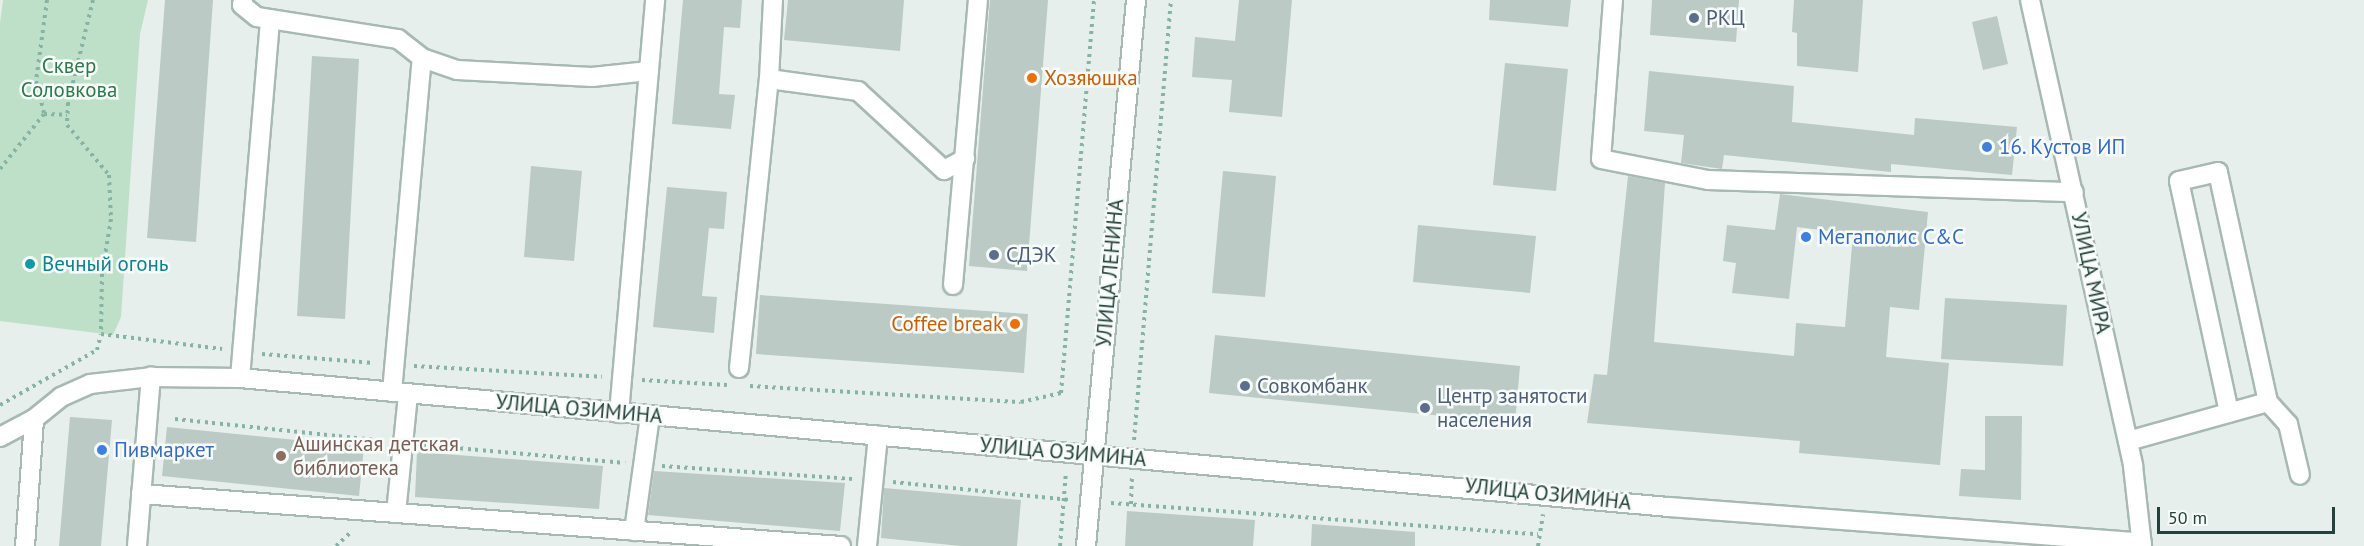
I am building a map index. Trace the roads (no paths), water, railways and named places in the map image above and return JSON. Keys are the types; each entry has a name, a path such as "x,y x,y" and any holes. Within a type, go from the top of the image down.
{"street":[{"path":"243,0 242,5 257,17 398,39 422,58 457,70 592,77 649,71"},
{"path":"619,413 655,0"},
{"path":"739,368 769,79 773,0"},
{"path":"953,285 978,0"},
{"name":"УЛИЦА ЛЕНИНА","path":"1086,546 1136,0"},
{"path":"1613,0 1601,159 1708,180 2074,192"},
{"name":"УЛИЦА МИРА","path":"2030,0 2128,441 2143,545"},
{"path":"240,378 270,19"},
{"path":"396,513 400,393 422,58"},
{"path":"769,79 858,91 944,170 965,159"},
{"path":"2229,413 2179,181 2218,172 2268,402 2288,424 2300,475"},
{"path":"137,546 151,377"},
{"name":"УЛИЦА ОЗИМИНА","path":"0,437 34,419 62,397 90,384 151,377 240,378 650,416 1093,453 1133,459 1548,493 1668,507 2143,545"},
{"path":"2128,441 2268,402"},
{"path":"634,531 650,416"},
{"path":"25,546 34,419"},
{"path":"867,546 878,436"},
{"path":"141,494 841,546"}],"place":[{"name":"РКЦ","path":"1694,18"},
{"name":"Хозяюшка","path":"1032,78"},
{"name":"16. Кустов ИП","path":"1987,147"},
{"name":"Мегаполис C&C","path":"1806,237"},
{"name":"СДЭК","path":"994,255"},
{"name":"Вечный огонь","path":"30,264"},
{"name":"Coffee break","path":"1015,324"},
{"name":"Совкомбанк","path":"1245,386"},
{"name":"Центр занятости населения","path":"1425,408"},
{"name":"Пивмаркет","path":"102,450"},
{"name":"Ашинская детская библиотека","path":"281,456"}],"park label":[{"name":"Сквер Соловкова","path":"69,78"}]}
